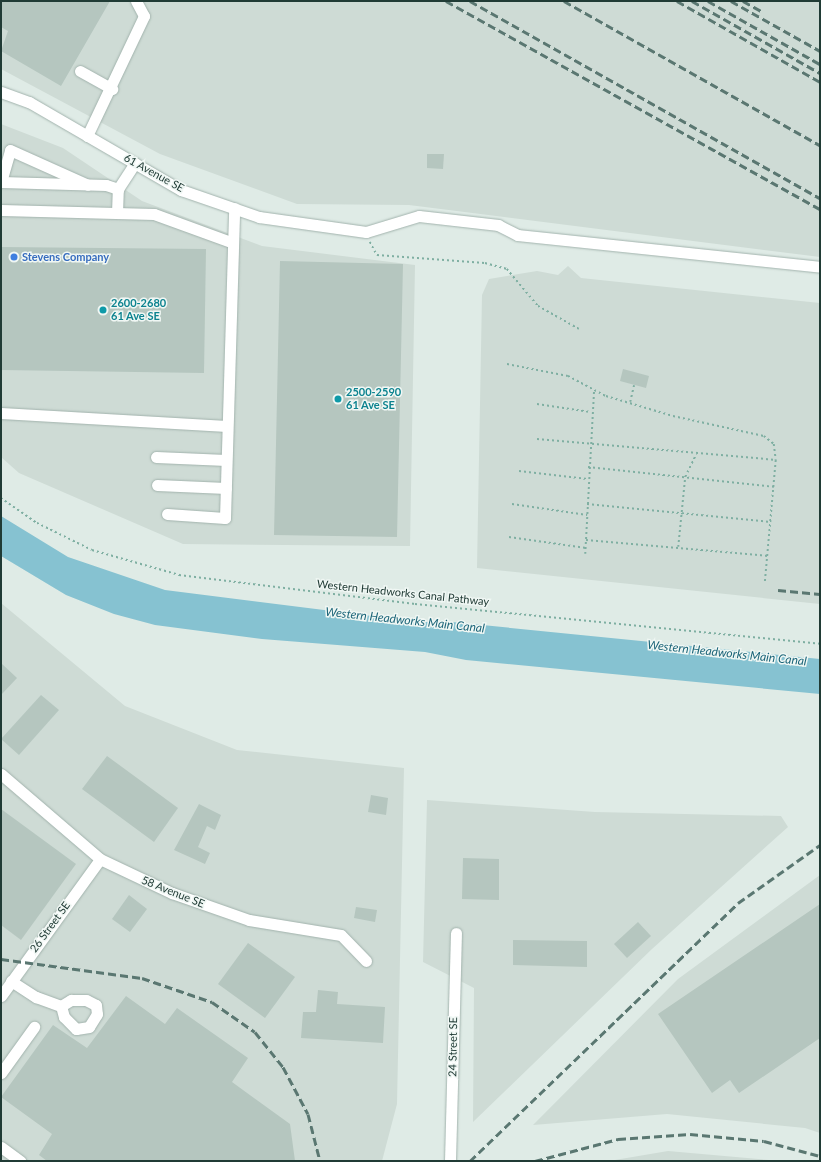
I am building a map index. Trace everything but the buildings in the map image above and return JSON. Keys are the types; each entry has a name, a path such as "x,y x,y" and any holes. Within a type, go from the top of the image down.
{"street":[{"path":"87,136 112,89 144,16 136,1"},
{"path":"80,71 112,89"},
{"name":"61 Avenue SE","path":"1,92 29,102 181,190 259,217 366,232"},
{"path":"88,185 10,150 1,182 88,185 118,189"},
{"path":"117,213 118,189 135,163"},
{"path":"168,514 225,518 231,242 234,208"},
{"path":"1,210 154,214 231,242"},
{"path":"366,232 419,216 498,225 518,235 820,267"},
{"path":"1,413 227,426"},
{"path":"156,457 226,460"},
{"path":"157,486 226,488"},
{"name":"58 Avenue SE","path":"1,774 100,859 172,893 250,920 341,934 366,961"},
{"name":"26 Street SE","path":"1,996 100,859"},
{"name":"24 Street SE","path":"450,1161 456,933"},
{"path":"11,981 36,997 61,1006"},
{"path":"1,1073 34,1027"},
{"path":"1,1147 20,1161"}],"path":[{"path":"366,232 377,255 485,263 507,269 538,306 579,329"},
{"path":"507,364 568,376 594,390 630,403 764,436 774,444 776,460 766,584"},
{"path":"630,403 634,385"},
{"path":"585,554 590,412 594,390"},
{"path":"537,404 590,412"},
{"path":"537,439 579,441 589,446 776,460"},
{"path":"678,547 679,512 685,477 696,454"},
{"path":"588,467 774,487"},
{"path":"519,471 588,479"},
{"name":"Western Headworks Canal Pathway","path":"1,498 37,523 92,550 179,575 415,604 820,644"},
{"path":"512,504 587,515"},
{"path":"587,504 771,522"},
{"path":"509,537 586,548"},
{"path":"586,540 768,556"}],"shaded area":[{"path":"1,1 820,1 820,257 409,205 297,204 160,154 1,69"},
{"path":"1,124 63,148 142,201 262,246 415,265 410,546 183,544 19,473 1,457"},
{"path":"568,266 581,278 820,303 820,604 477,568 482,295 489,279 537,271 558,275"},
{"path":"1,603 125,706 237,750 404,768 397,1104 382,1161 1,1161"},
{"path":"427,800 595,812 781,816 788,827 652,949 473,1122 474,988 423,962"},
{"path":"820,875 820,1133 805,1128 667,1114 533,1125 678,979"},
{"path":"668,1151 769,1160 772,1161 609,1161"}],"water":[{"name":"Western Headworks Main Canal","path":"1,516 68,557 165,590 420,622 452,622 820,659 820,694 466,660 425,652 262,639 155,625 114,614 66,595 1,556"}],"railway":[{"path":"446,1 820,209"},
{"path":"470,1 820,198"},
{"path":"564,1 820,145"},
{"path":"677,1 820,82"},
{"path":"692,1 820,73"},
{"path":"708,1 820,64"},
{"path":"731,1 820,51"},
{"path":"743,1 761,11"},
{"path":"778,590 820,594"},
{"path":"470,1161 738,903 820,845"},
{"path":"1,959 142,978 212,1002 255,1032 283,1067 308,1114 320,1161"},
{"path":"535,1161 618,1139 690,1134 764,1141 820,1156"}],"place":[{"name":"Stevens Company","path":"14,257"},
{"name":"2600-2680 61 Ave SE","path":"103,310"},
{"name":"2500-2590 61 Ave SE","path":"338,399"}]}
